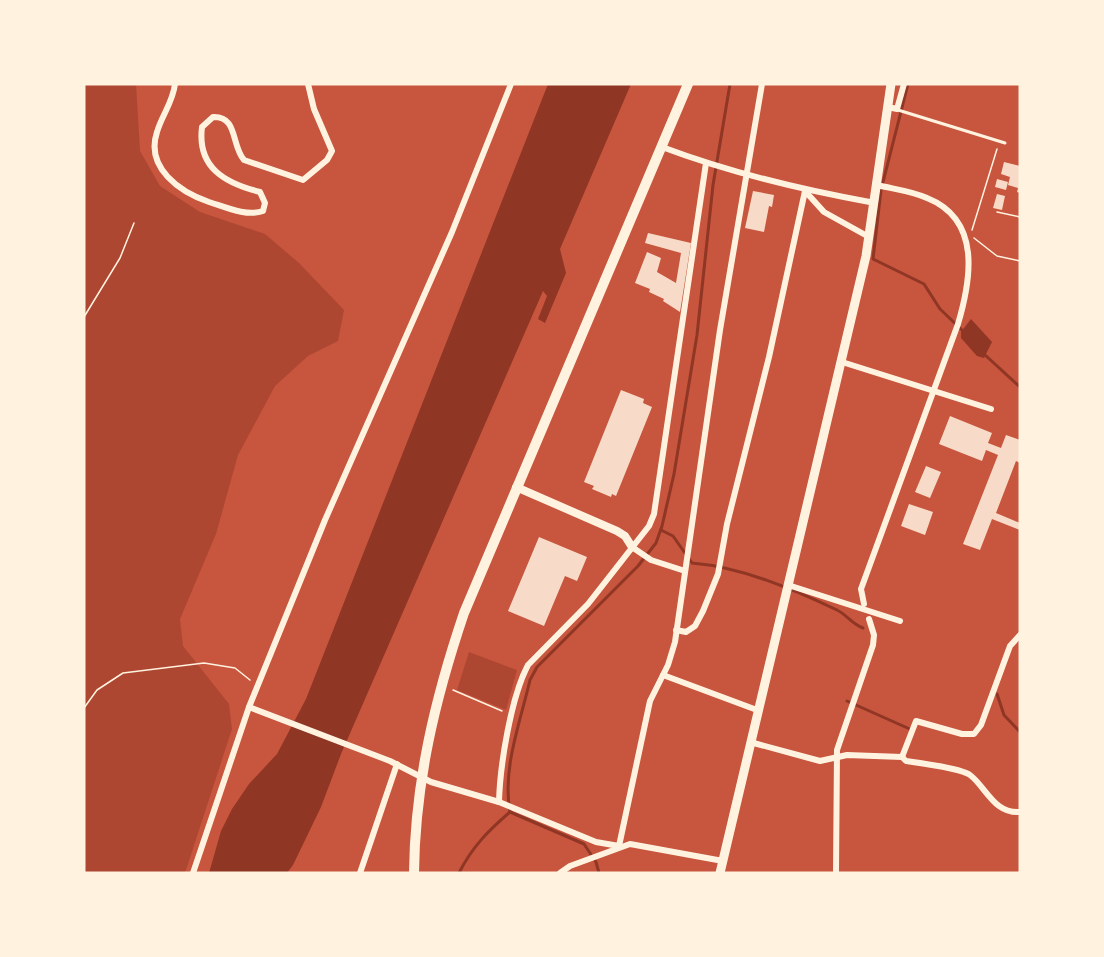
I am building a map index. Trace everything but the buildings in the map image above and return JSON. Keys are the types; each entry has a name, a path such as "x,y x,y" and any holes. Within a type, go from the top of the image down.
{"highway":[{"path":"414,873 420,777 445,670 464,613 688,84"}],"main road":[{"path":"720,873 757,710 842,362 869,237 893,108 891,84"}],"street":[{"path":"175,84 174,94 156,134 161,170 188,195 246,213 263,211 265,203 260,192 236,184 207,162 201,148 202,127 213,117 225,119 230,123 235,144 244,160 303,180 327,160 332,147 314,109 308,84"},
{"path":"193,873 259,683 324,520 452,232 511,84"},
{"path":"620,846 650,701 672,655 745,174 762,84"},
{"path":"893,108 904,84"},
{"path":"662,147 708,164 805,190 875,203"},
{"path":"499,802 499,779 523,675 534,656 588,604 649,526 654,514 708,164"},
{"path":"864,604 861,589 965,298 968,243 959,225 938,203 927,197 877,185"},
{"path":"805,190 824,213 869,237"},
{"path":"676,630 686,632 695,626 718,574 727,524 769,357 805,190"},
{"path":"842,362 991,409"},
{"path":"516,487 617,531 625,536 632,547 651,560 685,571"},
{"path":"788,585 900,621"},
{"path":"836,873 836,758 874,640 868,619"},
{"path":"902,757 916,721 962,734 974,734 981,725 1010,646 1020,635"},
{"path":"663,675 757,710"},
{"path":"251,708 390,761 420,777 499,802 596,842 620,846"},
{"path":"750,742 820,761 848,755 902,757 906,761 968,773 994,802 1009,811 1020,812"},
{"path":"360,873 397,764"},
{"path":"560,873 570,866 630,843 723,861"}],"lane":[{"path":"893,108 1005,142"}],"path":[{"path":"1000,141 972,225 972,233 975,240 997,256 1020,261"},
{"path":"997,212 1020,217"},
{"path":"84,317 120,258 134,223"},
{"path":"84,708 97,690 113,678 141,671 204,663 235,668 245,678 259,683"},
{"path":"453,690 513,715"}],"shaded area":[{"path":"84,84 136,84 140,151 160,186 200,212 265,234 299,263 344,310 338,341 308,356 275,386 238,455 216,534 180,619 183,646 229,704 232,729 185,873 84,873"},
{"path":"548,84 631,84 560,249 566,273 545,323 538,319 547,296 543,291 341,754 321,807 293,865 287,873 209,873 221,831 232,809 249,784 277,754 306,699"},
{"path":"971,319 992,342 984,358 977,356 961,338 961,332"},
{"path":"469,652 517,670 506,710 457,690"}],"waterway":[{"path":"510,812 508,796 510,763 530,680 537,667 638,566 656,543 662,526 674,474 697,335 713,185 730,84"},
{"path":"908,84 881,190 873,259 924,284 940,309 963,331"},
{"path":"984,354 1020,387"},
{"path":"661,530 673,536 692,563 729,569 785,587 837,610 863,628"},
{"path":"997,694 1004,715 1020,732"},
{"path":"847,701 912,730"},
{"path":"510,812 584,844 596,862 599,873"},
{"path":"459,873 481,840 510,812"}]}
